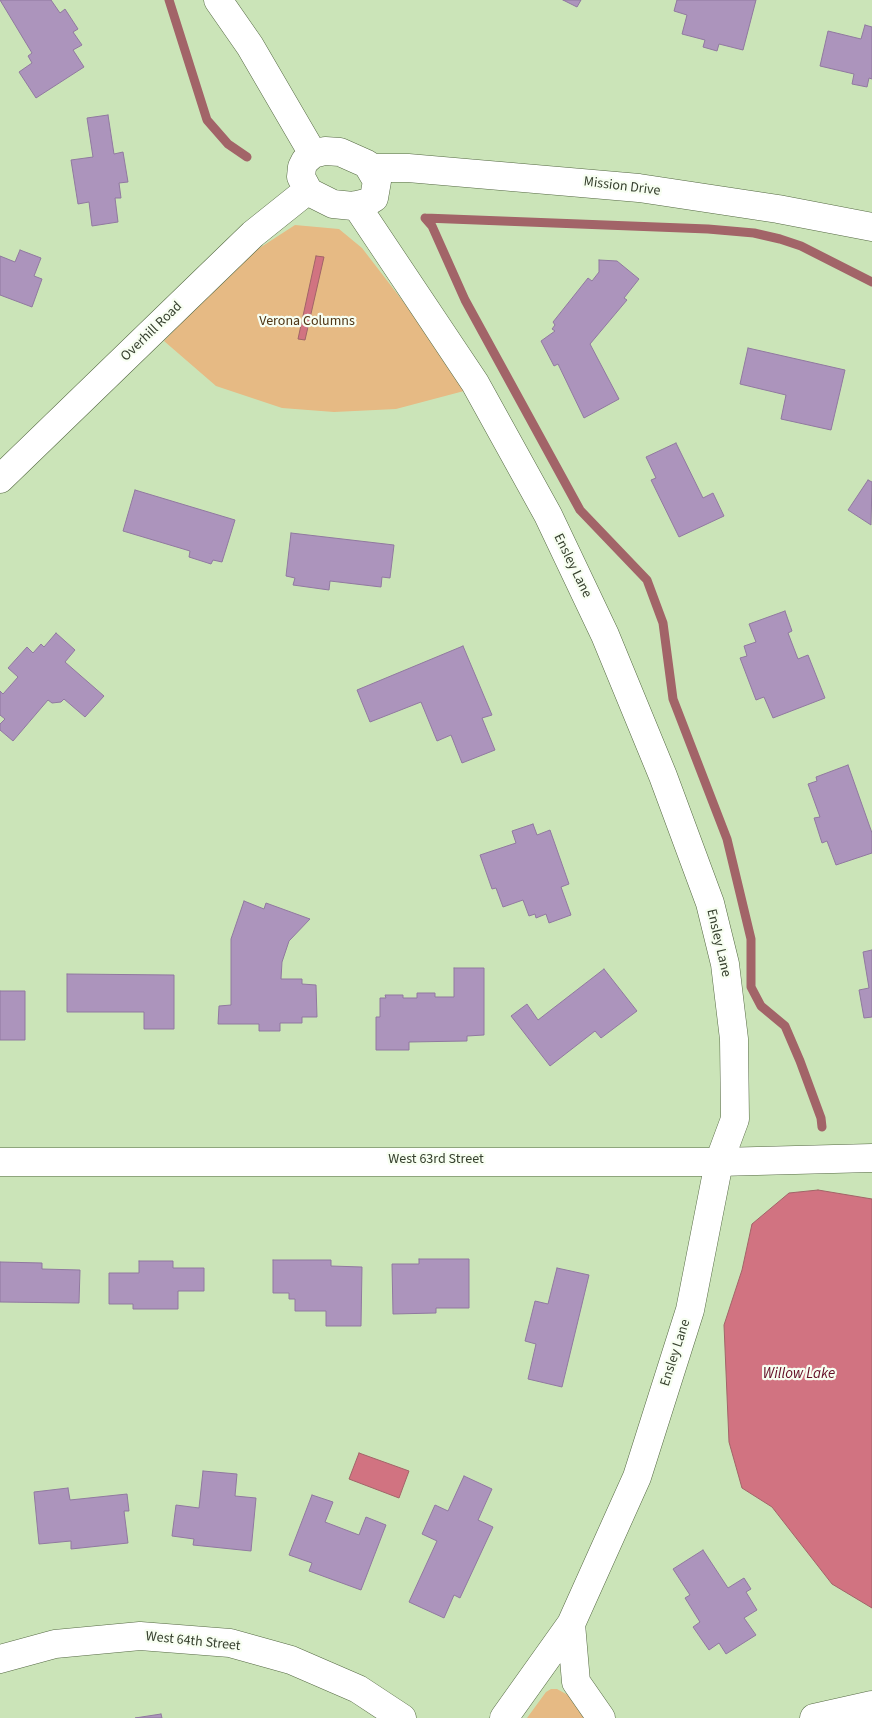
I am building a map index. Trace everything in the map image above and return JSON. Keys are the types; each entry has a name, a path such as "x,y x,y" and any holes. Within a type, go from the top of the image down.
{"street":[{"path":"218,0 250,46 314,154"},
{"path":"325,151 340,152 358,159 370,168 377,181 377,190 374,198 366,203 356,205 333,204 319,199 308,190 301,177 305,161 314,154 325,151"},
{"name":"Mission Drive","path":"370,168 427,169 639,188 778,209 872,227"},
{"name":"Overhill Road","path":"0,479 253,234 308,190"},
{"name":"Ensley Lane","path":"356,205 475,383 548,515 605,636 663,776 710,903 725,964 734,1039 735,1119 719,1162 690,1310 636,1477 572,1624 504,1718"},
{"name":"West 63rd Street","path":"0,1162 719,1162 872,1158"},
{"path":"572,1624 576,1682 600,1718"},
{"name":"West 64th Street","path":"0,1659 56,1644 131,1636 230,1644 291,1660 358,1689 402,1718"},
{"path":"814,1718 872,1705"}],"green space":[{"name":"Verona Columns","path":"295,225 339,229 362,248 439,348 464,391 396,409 334,412 282,408 216,386 164,341 241,260"},
{"path":"551,1689 557,1689 568,1695 588,1718 527,1718 546,1692"}],"water":[{"path":"316,256 324,257 305,340 298,339"},
{"name":"Willow Lake","path":"818,1190 872,1199 872,1608 832,1584 772,1507 742,1488 729,1442 724,1325 742,1270 752,1224 789,1193"},
{"path":"359,1453 409,1471 399,1498 349,1479"}],"building":[{"path":"0,0 51,0 60,13 65,9 78,29 73,32 82,45 73,50 84,67 36,98 19,72 32,63 28,56 32,53"},
{"path":"563,0 581,0 577,7"},
{"path":"677,0 756,0 743,50 719,44 717,51 703,47 705,40 682,34 687,15 674,11"},
{"path":"865,25 872,27 872,79 869,78 867,87 852,84 854,74 820,66 828,31 861,39"},
{"path":"108,115 114,154 123,152 128,182 119,183 121,198 115,198 118,222 92,226 89,202 78,204 71,160 93,157 87,118"},
{"path":"20,250 41,258 34,276 42,279 32,307 0,295 0,256 15,262"},
{"path":"599,260 617,261 639,279 624,298 627,300 590,344 619,399 584,418 558,364 554,366 541,341 555,331 552,329 555,325 553,322 588,278 592,281 599,272"},
{"path":"748,348 845,370 831,430 781,419 786,395 740,384"},
{"path":"676,443 703,498 713,493 724,516 679,537 651,480 656,478 646,457"},
{"path":"868,480 872,482 871,525 848,510"},
{"path":"135,490 235,520 222,562 213,560 211,564 189,557 190,551 123,531"},
{"path":"291,533 394,545 390,578 382,577 381,587 330,581 329,590 293,585 295,578 286,576"},
{"path":"785,611 792,631 788,633 798,659 808,655 825,698 773,718 764,697 756,700 740,658 747,656 744,646 756,642 749,624"},
{"path":"56,633 75,650 65,662 104,696 85,717 64,699 61,702 52,703 48,700 13,741 0,730 0,724 5,719 0,715 0,691 3,694 18,677 8,668 27,647 33,653 41,644 44,647"},
{"path":"463,646 492,715 482,718 495,750 462,763 451,735 437,741 421,702 370,722 357,690"},
{"path":"848,765 872,833 872,853 836,865 827,841 822,843 814,818 820,817 808,784 817,781 816,777"},
{"path":"533,824 537,835 550,830 569,884 561,887 571,915 549,923 546,914 536,918 535,914 529,916 523,900 503,907 496,888 492,889 480,855 516,843 512,831"},
{"path":"244,901 264,909 266,903 310,919 289,941 282,962 281,979 302,979 302,984 316,985 317,1017 302,1017 302,1023 280,1023 280,1031 259,1031 259,1024 218,1024 219,1006 231,1005 231,939"},
{"path":"872,950 872,1017 864,1018 859,990 869,988 863,952"},
{"path":"454,968 484,968 484,1035 467,1036 467,1041 409,1042 409,1050 376,1050 376,1017 380,1017 380,998 386,998 385,995 403,995 403,998 417,998 417,993 435,993 435,997 454,997"},
{"path":"604,969 637,1011 601,1038 595,1031 550,1066 511,1016 527,1004 538,1020"},
{"path":"67,974 174,975 174,1029 144,1029 144,1012 67,1012"},
{"path":"0,991 25,991 25,1040 0,1040"},
{"path":"419,1259 469,1259 469,1308 436,1308 436,1313 393,1314 392,1264 419,1264"},
{"path":"273,1260 331,1260 331,1266 362,1267 361,1326 326,1326 326,1311 295,1311 295,1299 289,1299 289,1293 273,1293"},
{"path":"139,1261 173,1261 173,1268 204,1268 204,1291 178,1291 178,1309 133,1309 133,1304 109,1304 109,1273 139,1273"},
{"path":"0,1262 42,1263 42,1269 80,1270 79,1303 0,1302"},
{"path":"557,1268 589,1275 562,1387 528,1379 536,1344 525,1341 535,1301 548,1304"},
{"path":"203,1471 237,1474 235,1496 256,1498 251,1551 193,1545 194,1539 172,1536 176,1505 199,1508"},
{"path":"464,1476 492,1489 478,1520 493,1527 460,1598 454,1595 444,1618 409,1602 437,1541 422,1534 435,1505 448,1511"},
{"path":"68,1488 70,1500 127,1494 129,1511 124,1511 128,1543 71,1549 71,1541 39,1544 34,1492"},
{"path":"312,1495 333,1502 325,1522 359,1535 366,1517 386,1525 361,1590 309,1571 312,1563 289,1555"},
{"path":"703,1550 728,1588 744,1578 751,1589 746,1592 757,1610 744,1618 756,1635 726,1654 719,1643 709,1650 693,1627 700,1622 685,1598 690,1595 673,1569"},
{"path":"161,1714 162,1718 135,1718"}],"waterway":[{"path":"169,0 207,120 228,144 247,157"},
{"path":"425,218 432,226 465,300 580,510 647,580 663,623 673,699 727,839 751,939 751,987 761,1006 785,1026 821,1118 822,1127"},
{"path":"425,218 708,229 754,233 801,246 872,282"}]}
